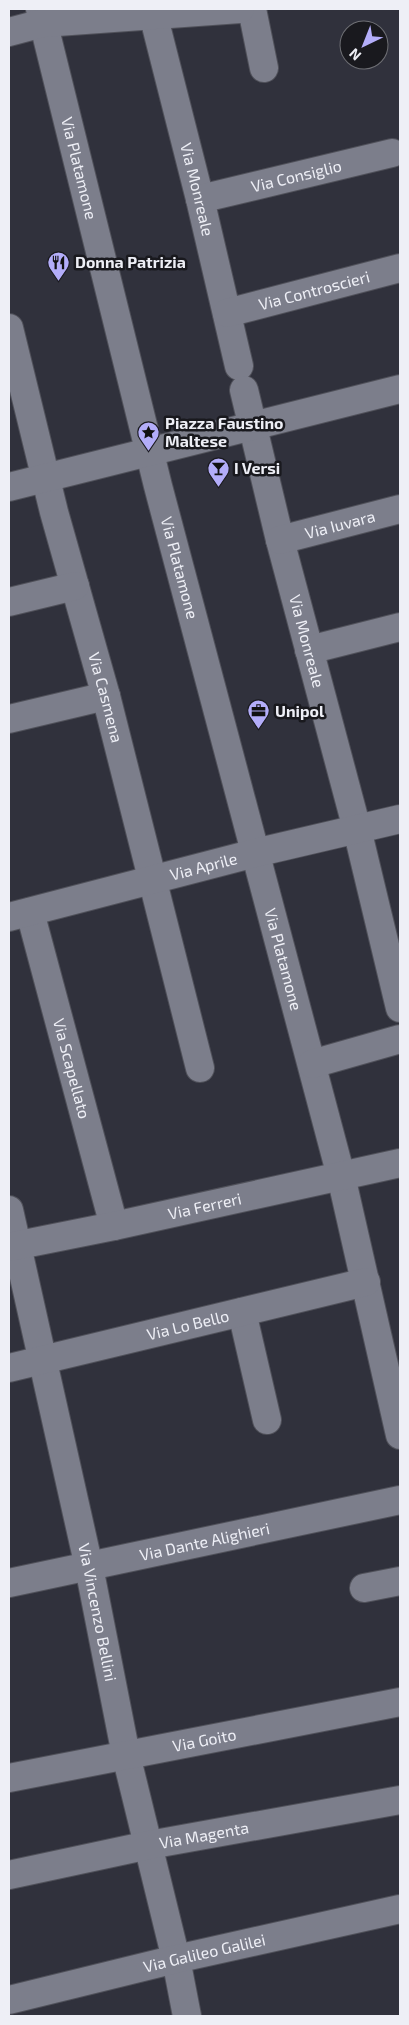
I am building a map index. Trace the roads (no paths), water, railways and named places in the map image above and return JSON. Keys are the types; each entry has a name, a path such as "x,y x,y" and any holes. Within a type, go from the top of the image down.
{"street":[{"path":"9,32 42,16 153,14 240,9"},
{"path":"252,9 264,68"},
{"name":"Via Monreale","path":"153,14 200,199 280,540 357,829 390,924 400,1008"},
{"name":"Via Platamone","path":"42,16 149,452 341,1176 400,1435"},
{"name":"Via Consiglio","path":"200,199 392,153"},
{"name":"Via Controscieri","path":"227,313 400,268"},
{"name":"Via Casmena","path":"9,328 45,478 106,696 200,1068"},
{"path":"9,487 400,389"},
{"name":"Via Iuvara","path":"280,540 400,509"},
{"path":"9,602 75,586"},
{"path":"309,650 400,627"},
{"path":"9,719 106,696"},
{"name":"Via Aprile","path":"19,914 255,853 400,819"},
{"name":"Via Scapellato","path":"19,914 114,1226"},
{"path":"312,1064 400,1039"},
{"name":"Via Ferreri","path":"12,1246 114,1226 400,1163"},
{"name":"Via Vincenzo Bellini","path":"9,1210 12,1246 41,1359 89,1567 126,1755 176,1959 187,2016"},
{"name":"Via Lo Bello","path":"9,1368 366,1282"},
{"path":"242,1312 267,1420"},
{"name":"Via Dante Alighieri","path":"9,1583 400,1500"},
{"path":"364,1588 400,1581"},
{"name":"Via Goito","path":"9,1778 400,1702"},
{"name":"Via Magenta","path":"9,1876 149,1845 400,1800"},
{"name":"Via Galileo Galilei","path":"9,2000 176,1959 400,1909"}],"place":[{"name":"Donna Patrizia","path":"59,281"},
{"name":"Piazza Faustino Maltese","path":"149,451"},
{"name":"I Versi","path":"218,487"},
{"name":"Unipol","path":"259,730"}]}
